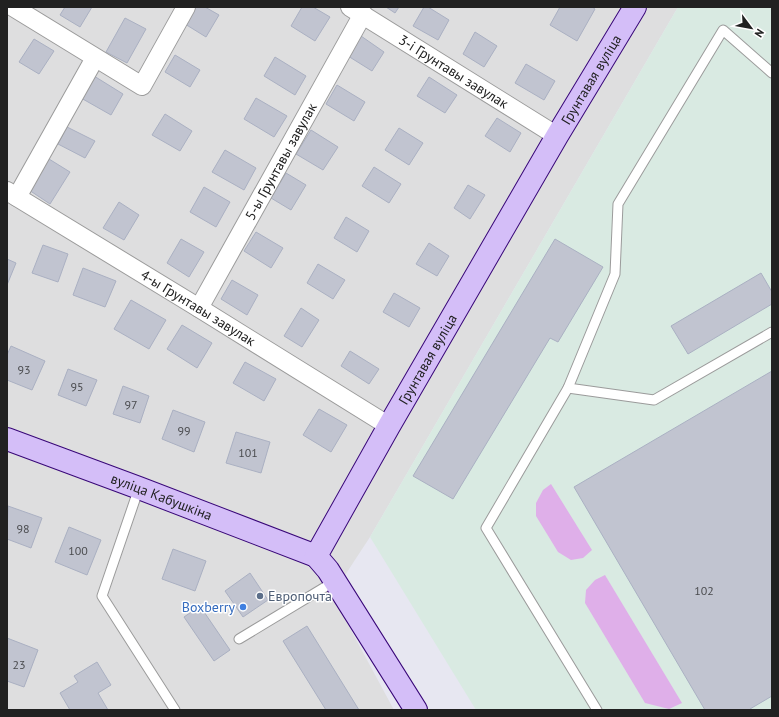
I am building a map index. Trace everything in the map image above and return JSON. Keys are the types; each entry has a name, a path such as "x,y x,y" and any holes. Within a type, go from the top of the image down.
{"main road":[{"name":"Грунтавая вуліца","path":"316,556 389,426 557,136 635,7"},
{"name":"вуліца Кабушкіна","path":"7,439 316,556"},
{"path":"316,556 328,570 416,710"}],"street":[{"path":"13,7 142,86 186,7"},
{"name":"3-і Грунтавы завулак","path":"357,11 557,136"},
{"name":"5-ы Грунтавы завулак","path":"199,308 357,11"},
{"path":"12,194 95,58"},
{"name":"4-ы Грунтавы завулак","path":"12,194 389,426"}],"lane":[{"path":"597,710 486,528 568,388 615,274 618,204 723,30 772,73"},
{"path":"568,388 654,400 772,332"},
{"path":"139,488 102,596 175,710"},
{"path":"239,639 335,582"}],"shaded area":[{"path":"7,7 678,7 370,537 332,595 394,710 7,710"},
{"path":"678,7 772,7 772,710 476,710 370,537"},
{"path":"551,484 592,550 583,558 571,560 558,552 536,516 536,503 543,490"},
{"path":"605,575 682,703 669,709 645,703 585,603 586,590 595,580"}],"building":[{"path":"65,7 92,7 80,27 60,15"},
{"path":"194,7 205,7 219,15 206,37 185,24"},
{"path":"302,7 313,7 330,17 315,41 291,26"},
{"path":"386,7 399,7 395,13"},
{"path":"424,7 428,7 449,20 438,40 413,26"},
{"path":"560,7 592,7 595,9 577,41 550,25"},
{"path":"125,18 146,29 127,63 106,52"},
{"path":"475,32 497,46 484,67 463,54"},
{"path":"361,36 384,52 372,71 348,56"},
{"path":"34,39 54,51 39,74 19,62"},
{"path":"175,55 200,70 190,87 165,72"},
{"path":"275,57 306,76 295,95 264,76"},
{"path":"526,64 555,81 544,100 515,83"},
{"path":"94,76 123,94 111,115 81,98"},
{"path":"429,77 457,95 445,113 417,96"},
{"path":"337,85 365,102 354,121 326,104"},
{"path":"256,98 287,116 274,137 244,119"},
{"path":"165,114 192,131 180,151 152,135"},
{"path":"497,118 521,133 510,152 485,136"},
{"path":"67,127 95,141 85,158 58,144"},
{"path":"399,128 423,143 409,165 385,150"},
{"path":"311,130 338,147 323,170 296,154"},
{"path":"225,150 256,168 244,190 212,172"},
{"path":"49,159 70,172 50,204 29,190"},
{"path":"374,167 401,184 389,203 362,186"},
{"path":"286,173 306,185 291,210 271,198"},
{"path":"468,185 485,195 470,219 454,208"},
{"path":"204,187 230,202 216,227 190,212"},
{"path":"119,202 139,215 124,240 103,228"},
{"path":"346,217 369,231 357,252 334,238"},
{"path":"256,232 283,248 271,268 244,251"},
{"path":"181,239 204,252 189,277 167,263"},
{"path":"555,239 603,267 558,342 550,338 453,499 413,476"},
{"path":"429,243 449,256 437,276 416,264"},
{"path":"43,245 68,254 58,282 32,273"},
{"path":"7,259 16,263 7,285"},
{"path":"318,264 345,280 333,299 307,283"},
{"path":"83,268 116,281 105,307 73,295"},
{"path":"761,273 772,292 772,304 688,354 671,326"},
{"path":"232,280 258,295 247,315 221,299"},
{"path":"394,293 420,308 409,327 383,312"},
{"path":"131,300 166,320 149,349 114,329"},
{"path":"301,308 319,320 302,347 284,336"},
{"path":"182,325 212,343 197,368 167,349"},
{"path":"11,346 45,361 32,390 7,380 7,355"},
{"path":"350,351 379,369 369,384 341,366"},
{"path":"245,362 276,379 264,401 233,383"},
{"path":"68,369 97,380 86,406 58,395"},
{"path":"772,371 772,696 750,709 751,710 705,710 574,487"},
{"path":"123,386 149,396 140,423 113,414"},
{"path":"319,409 347,425 331,452 303,435"},
{"path":"173,410 205,422 194,452 162,439"},
{"path":"236,432 270,442 261,473 226,463"},
{"path":"8,506 42,518 31,548 7,539"},
{"path":"69,527 101,540 87,575 55,562"},
{"path":"173,549 206,561 195,591 162,579"},
{"path":"250,573 268,600 243,617 225,591"},
{"path":"200,606 230,650 214,661 184,617"},
{"path":"307,626 359,710 326,710 283,641"},
{"path":"7,638 38,650 24,687 7,681"},
{"path":"97,662 111,685 98,693 108,710 70,710 60,693 78,682 74,676"}],"place":[{"name":"Европочта","path":"260,596"},
{"name":"Boxberry","path":"243,607"}]}
